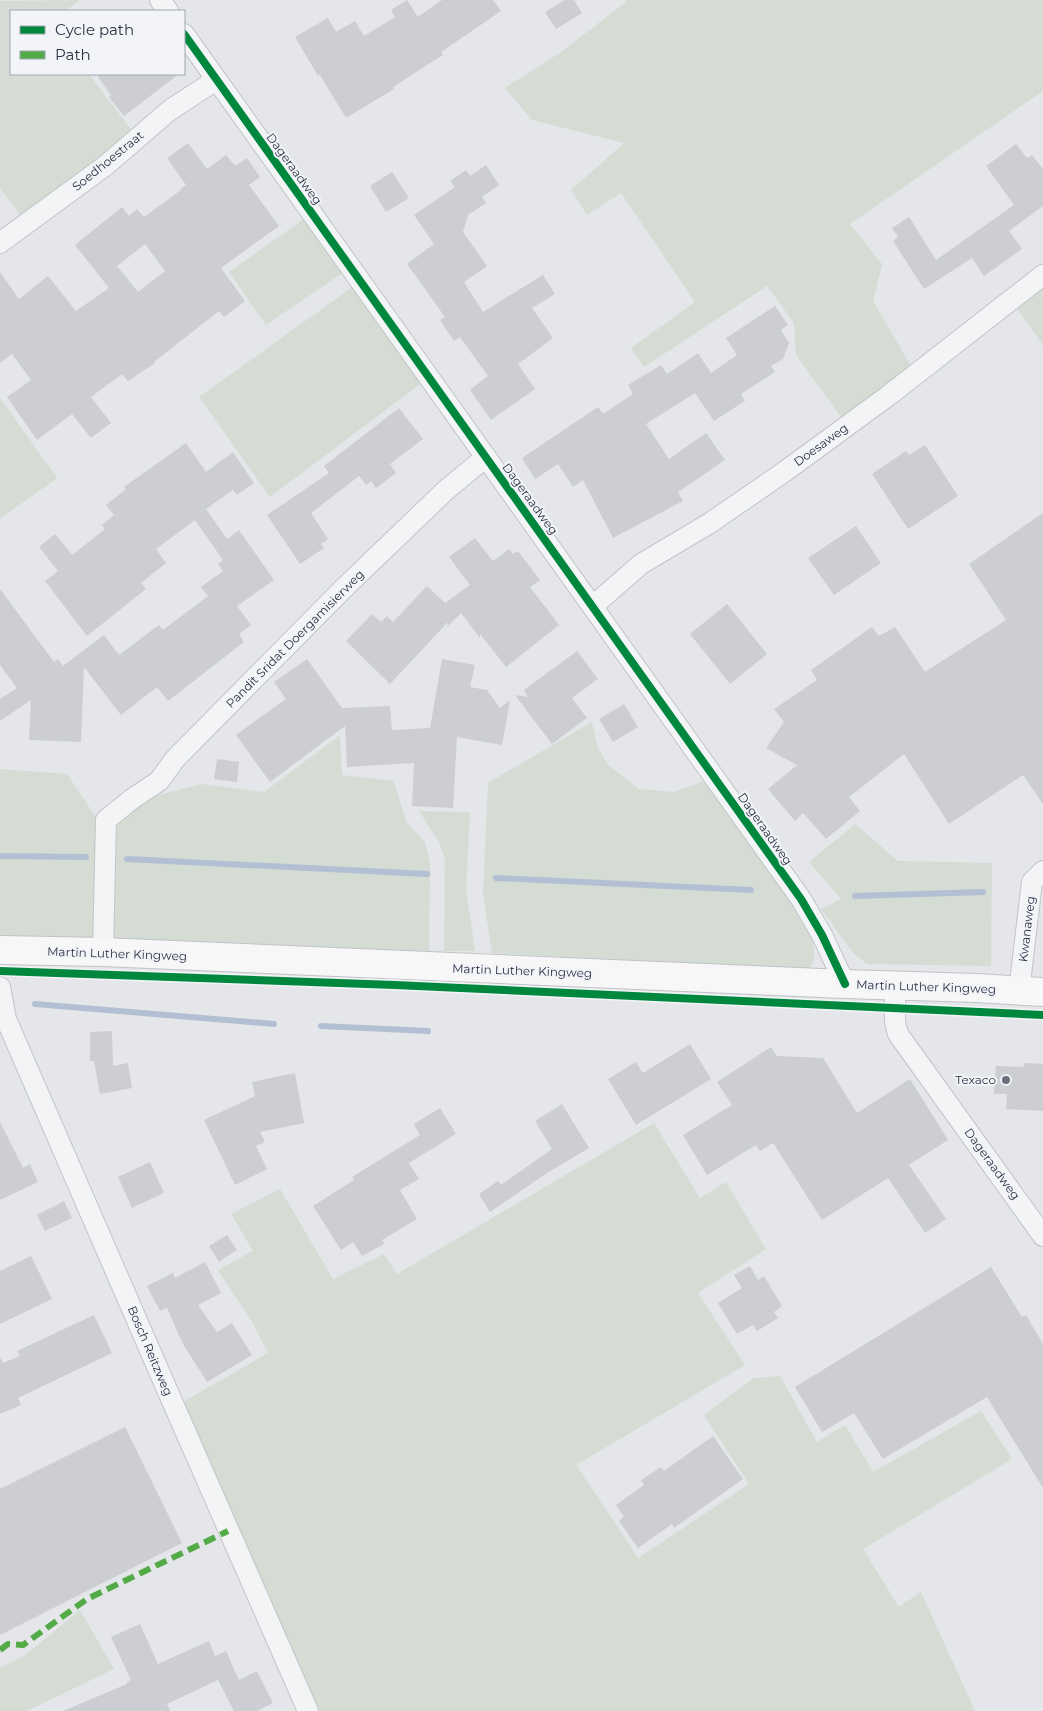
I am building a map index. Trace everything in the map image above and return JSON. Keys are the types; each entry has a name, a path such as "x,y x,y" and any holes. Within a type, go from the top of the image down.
{"main road":[{"name":"Martin Luther Kingweg","path":"0,950 103,952 1031,991"}],"street":[{"name":"Dageraadweg","path":"185,35 801,899 822,935 845,984"},
{"name":"Soedhoestraat","path":"0,242 104,166 170,110 216,80"},
{"name":"Doesaweg","path":"593,606 641,564 710,523 888,396 1043,275"},
{"name":"Pandit Sridat Doergamisierweg","path":"103,952 106,820 132,799 159,781 175,759 343,589 446,490 486,457"},
{"name":"Kwanaweg","path":"1031,991 1032,882 1043,872"},
{"name":"Dageraadweg","path":"895,986 895,1022 898,1034 1043,1236"},
{"name":"Bosch Reitzweg","path":"0,988 6,1019 308,1711"}],"shaded area":[{"path":"80,0 66,10 10,10 10,75 90,75 133,132 22,217 0,188 0,1"},
{"path":"625,0 1043,0 1043,91 850,224 882,264 873,301 911,366 841,417 796,355 794,323 767,286 644,367 631,348 695,302 621,193 587,215 571,190 624,143 532,120 505,88 561,52 626,2"},
{"path":"304,219 344,272 266,325 229,272"},
{"path":"354,286 423,382 270,497 199,397"},
{"path":"1043,288 1043,345 1016,307"},
{"path":"0,398 57,478 0,519"},
{"path":"592,722 598,748 608,765 639,789 674,792 704,781 800,911 813,937 814,958 809,970 492,953 483,894 488,783"},
{"path":"340,735 342,775 394,781 406,822 425,842 430,864 429,952 109,939 118,818 148,798 201,784 264,792"},
{"path":"0,769 67,774 99,822 94,941 0,936"},
{"path":"419,811 470,812 466,889 475,951 444,951 445,858 439,842"},
{"path":"855,824 898,861 992,863 991,966 867,964 854,954 821,909 841,899 809,862"},
{"path":"654,1123 700,1198 726,1182 766,1249 698,1293 745,1365 576,1465 638,1558 749,1484 704,1415 754,1378 780,1376 817,1442 845,1425 873,1472 981,1411 1012,1459 863,1549 899,1607 921,1592 975,1711 319,1711 183,1402 268,1353 251,1320 218,1270 253,1251 231,1214 280,1189 333,1279 384,1254 397,1274"},
{"path":"80,1610 114,1669 27,1711 0,1711 0,1668 24,1656"}],"building":[{"path":"407,0 418,17 442,0 493,0 501,11 441,52 443,55 393,87 394,89 346,118 295,37 328,18 336,32 355,21 364,36 395,17 391,10"},
{"path":"565,0 574,0 582,13 556,29 545,12"},
{"path":"97,75 178,75 124,116 109,97 111,95"},
{"path":"188,143 207,169 226,155 235,166 247,158 260,177 249,185 279,226 221,268 245,301 224,317 219,311 155,363 128,381 122,374 91,397 111,423 91,438 72,414 37,440 7,397 31,380 12,354 0,363 0,272 19,299 48,276 76,311 109,288 75,245 122,207 129,216 137,209 144,217 181,190 186,185 167,158","holes":["145,244 165,271 138,292 117,266"]},
{"path":"1016,144 1027,158 1032,155 1043,169 1043,206 1009,231 1022,249 984,276 972,258 924,289 893,241 898,237 892,228 909,217 936,260 1014,205 986,166"},
{"path":"486,165 499,185 482,197 486,203 468,215 463,232 487,266 464,282 483,312 543,275 555,294 532,308 553,338 518,364 535,389 491,420 470,390 488,376 460,337 454,341 440,320 445,317 407,264 434,244 414,215 455,187 450,181 466,170 470,176"},
{"path":"392,172 409,198 386,212 370,186"},
{"path":"775,306 788,325 781,330 789,343 783,359 771,366 775,372 741,394 745,401 714,421 695,393 646,424 669,459 706,433 725,460 678,492 683,501 613,538 583,480 573,487 558,464 535,479 522,458 598,407 603,414 633,394 628,385 661,365 667,374 698,353 711,373 737,355 726,338"},
{"path":"399,408 423,439 390,464 396,473 376,488 371,481 366,485 359,476 311,513 328,539 321,544 324,548 300,564 267,515 329,473 324,466"},
{"path":"186,443 206,472 233,452 254,483 237,495 233,490 206,509 227,539 239,530 274,580 237,606 251,625 239,634 244,642 168,701 157,687 121,715 84,667 81,742 29,740 31,700 0,721 0,699 17,688 0,665 0,589 54,662 58,659 63,666 104,635 119,655 159,625 163,630 208,596 201,587 223,571 218,564 223,560 195,520 156,549 166,563 141,583 146,589 87,636 45,581 58,571 39,547 55,534 72,555 105,529 102,525 114,515 106,505 126,489 124,487"},
{"path":"925,445 958,496 908,529 872,474 906,451 909,455"},
{"path":"1043,513 1043,804 1023,775 949,824 904,754 849,797 860,811 826,839 803,813 795,821 768,789 797,765 766,748 784,722 774,709 817,680 811,670 872,627 879,636 895,627 925,672 1006,620 969,564"},
{"path":"856,526 881,563 834,595 808,558"},
{"path":"475,538 493,561 509,549 513,554 518,551 540,580 530,587 559,625 506,667 461,613 447,627 448,622 390,684 346,641 372,614 381,622 387,616 393,622 427,586 445,603 470,585 449,557"},
{"path":"727,604 767,654 730,684 690,634"},
{"path":"577,651 598,679 572,698 587,718 552,744 515,695 528,697 524,690"},
{"path":"307,659 342,708 390,706 392,730 430,728 442,659 475,665 470,687 487,690 500,708 510,700 502,745 457,737 453,808 412,806 414,763 347,767 345,726 270,782 236,735 286,699 274,682"},
{"path":"624,704 638,727 613,742 599,719"},
{"path":"217,759 239,762 237,782 214,779"},
{"path":"112,1031 113,1066 128,1063 132,1088 100,1094 94,1061 90,1061 90,1032"},
{"path":"690,1044 711,1079 636,1125 608,1079 636,1062 643,1073"},
{"path":"771,1047 777,1056 823,1058 857,1113 910,1079 948,1140 909,1165 946,1219 925,1233 888,1178 822,1220 773,1143 760,1151 756,1145 707,1175 683,1135 732,1105 717,1082"},
{"path":"1024,1063 1043,1064 1043,1111 1006,1109 1007,1094 994,1094 996,1066 1024,1067"},
{"path":"295,1073 304,1123 260,1132 265,1142 256,1146 267,1169 235,1185 204,1120 255,1096 252,1082"},
{"path":"562,1104 589,1148 547,1173 490,1212 479,1194 498,1181 501,1185 552,1149 535,1121"},
{"path":"440,1108 456,1134 409,1163 419,1179 400,1190 417,1219 382,1240 384,1244 362,1256 353,1242 341,1250 313,1206 354,1180 352,1177 420,1135 414,1124"},
{"path":"0,1122 23,1168 30,1164 38,1182 0,1200"},
{"path":"150,1162 164,1193 132,1208 118,1177"},
{"path":"64,1201 72,1218 45,1231 37,1215"},
{"path":"227,1235 237,1250 219,1262 209,1246"},
{"path":"31,1256 52,1299 0,1324 0,1271"},
{"path":"205,1262 221,1293 198,1305 217,1332 232,1323 252,1355 207,1382 183,1344 167,1308 160,1311 147,1286 173,1273 175,1278"},
{"path":"750,1266 758,1280 764,1276 782,1306 774,1312 778,1318 757,1331 753,1325 737,1334 718,1303 742,1288 734,1275"},
{"path":"991,1267 1022,1317 1026,1315 1043,1344 1043,1488 987,1397 883,1459 854,1413 822,1432 795,1387"},
{"path":"94,1315 112,1353 18,1398 21,1405 0,1414 0,1357 3,1363 20,1356 17,1351"},
{"path":"125,1427 182,1543 0,1635 0,1489"},
{"path":"713,1436 743,1479 674,1528 672,1524 638,1548 619,1521 624,1517 616,1505 644,1485 641,1480 661,1467 664,1471"},
{"path":"140,1624 158,1664 209,1641 215,1656 226,1651 239,1680 257,1671 273,1703 257,1711 234,1711 218,1680 167,1704 170,1711 63,1711 127,1684 131,1680 111,1637"}],"waterway":[{"path":"0,856 86,857"},
{"path":"127,859 427,874"},
{"path":"496,878 751,890"},
{"path":"855,896 983,892"},
{"path":"35,1004 274,1024"},
{"path":"321,1026 428,1031"}],"marked path":[{"path":"0,1650 8,1644 23,1645 87,1599 228,1531"}],"cycle path":[{"path":"185,35 801,899 822,935 845,984"},
{"path":"0,971 395,985 1043,1015"}],"place":[{"name":"Texaco","path":"1006,1080"}]}
